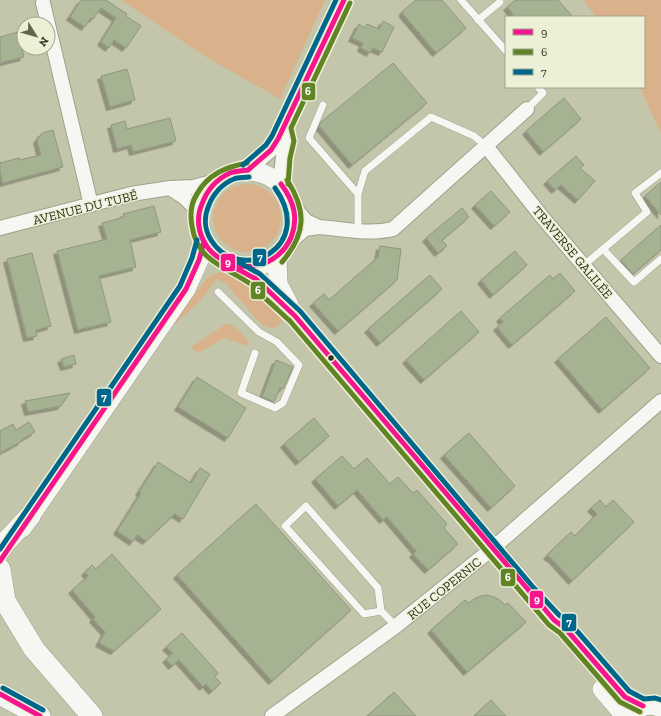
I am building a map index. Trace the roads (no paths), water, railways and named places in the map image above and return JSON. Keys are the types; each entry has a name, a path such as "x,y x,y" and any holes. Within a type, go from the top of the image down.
{"main road":[{"path":"0,548 30,516"},
{"path":"0,569 5,601 34,649 92,716"},
{"path":"0,694 40,716"}],"street":[{"path":"248,170 271,150 284,127 344,0"},
{"path":"43,3 91,205"},
{"path":"0,561 186,289 203,271 225,262 247,268 263,265 283,250 305,229 319,227 358,231 384,231 393,229 527,109"},
{"path":"281,184 283,157 287,141 284,127"},
{"name":"TRAVERSE GALILÉE","path":"486,146 661,356"},
{"path":"294,316 278,284 283,250 294,231 296,219 294,207 289,195 281,184 272,177 260,172 248,170 231,173 216,181 208,189 198,211 200,232 204,242 211,252 225,262 256,279 294,316 493,548 528,592 554,620 565,628 625,697 645,710"},
{"name":"AVENUE DU TUBÉ","path":"0,228 131,194 170,188 193,187 216,181"},
{"path":"170,188 184,197 198,211"},
{"path":"294,207 306,221 319,227"},
{"path":"186,289 204,242"},
{"name":"RUE COPERNIC","path":"272,716 396,626 493,548 661,401"},
{"path":"554,620 558,636 625,716"}],"lane":[{"path":"461,0 505,50"},
{"path":"478,20 500,2"},
{"path":"527,109 544,93 539,88"},
{"path":"323,105 309,138 358,194"},
{"path":"358,231 358,194 365,171 431,117 474,136 486,146"},
{"path":"584,265 647,212 635,193 661,173"},
{"path":"603,249 634,282 661,259"},
{"path":"218,292 259,332 277,342 299,365 283,403 275,408 241,393 255,354"},
{"path":"381,611 364,614 285,526 306,506 378,588 381,611 396,626"}]}
